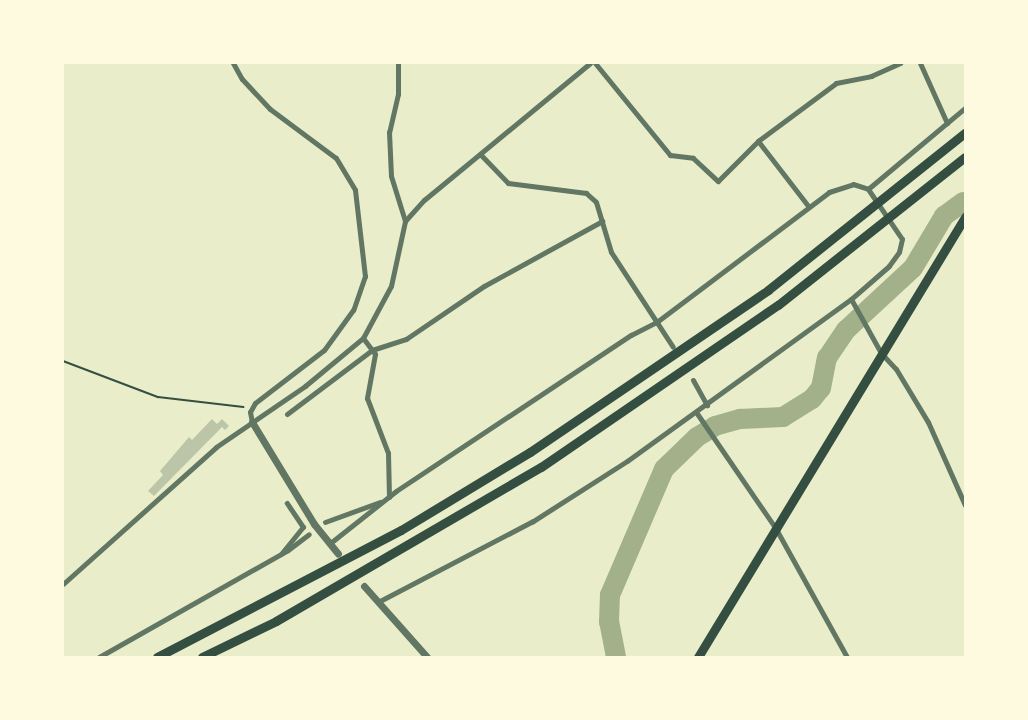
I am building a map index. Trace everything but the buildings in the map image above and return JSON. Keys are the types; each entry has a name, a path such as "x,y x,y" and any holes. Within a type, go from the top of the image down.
{"highway":[{"path":"157,657 401,530 530,452 676,356 875,208 965,133"},
{"path":"202,657 307,604 541,467 678,377 885,222 965,157"},
{"path":"698,657 965,218"}],"street":[{"path":"233,63 242,79 270,108 336,158 355,190 365,276 352,310 324,350 252,408 252,422 329,544 338,554"},
{"path":"63,584 216,447 305,386 363,338 391,286 405,221 391,176 389,132 398,94 398,63"},
{"path":"405,221 424,200 592,63 670,155 693,158 718,181 758,141 836,83 871,76 900,63"},
{"path":"920,63 947,123"},
{"path":"868,189 965,108"},
{"path":"758,141 809,207"},
{"path":"481,155 508,183 586,193 596,202 611,252 673,347"},
{"path":"329,544 387,498 631,335 657,321 809,207 842,186 853,184 868,189 902,239 899,252 889,266 851,299 707,405 533,521 378,602"},
{"path":"287,414 372,350 406,339 484,286 602,221"},
{"path":"851,299 881,353 896,369 928,422 965,505"},
{"path":"363,338 372,350 375,370 367,398 388,453 387,498"},
{"path":"693,380 707,405"},
{"path":"696,412 776,529 847,657"},
{"path":"325,522 387,498"},
{"path":"281,554 303,527 287,503"},
{"path":"99,657 281,554 309,534"},
{"path":"364,586 427,657"}],"path":[{"path":"63,361 158,397 252,408"}],"waterway":[{"path":"616,657 609,622 610,595 664,469 697,437 715,426 740,419 783,417 812,399 821,388 827,358 846,330 913,268 944,216 963,202"}]}
